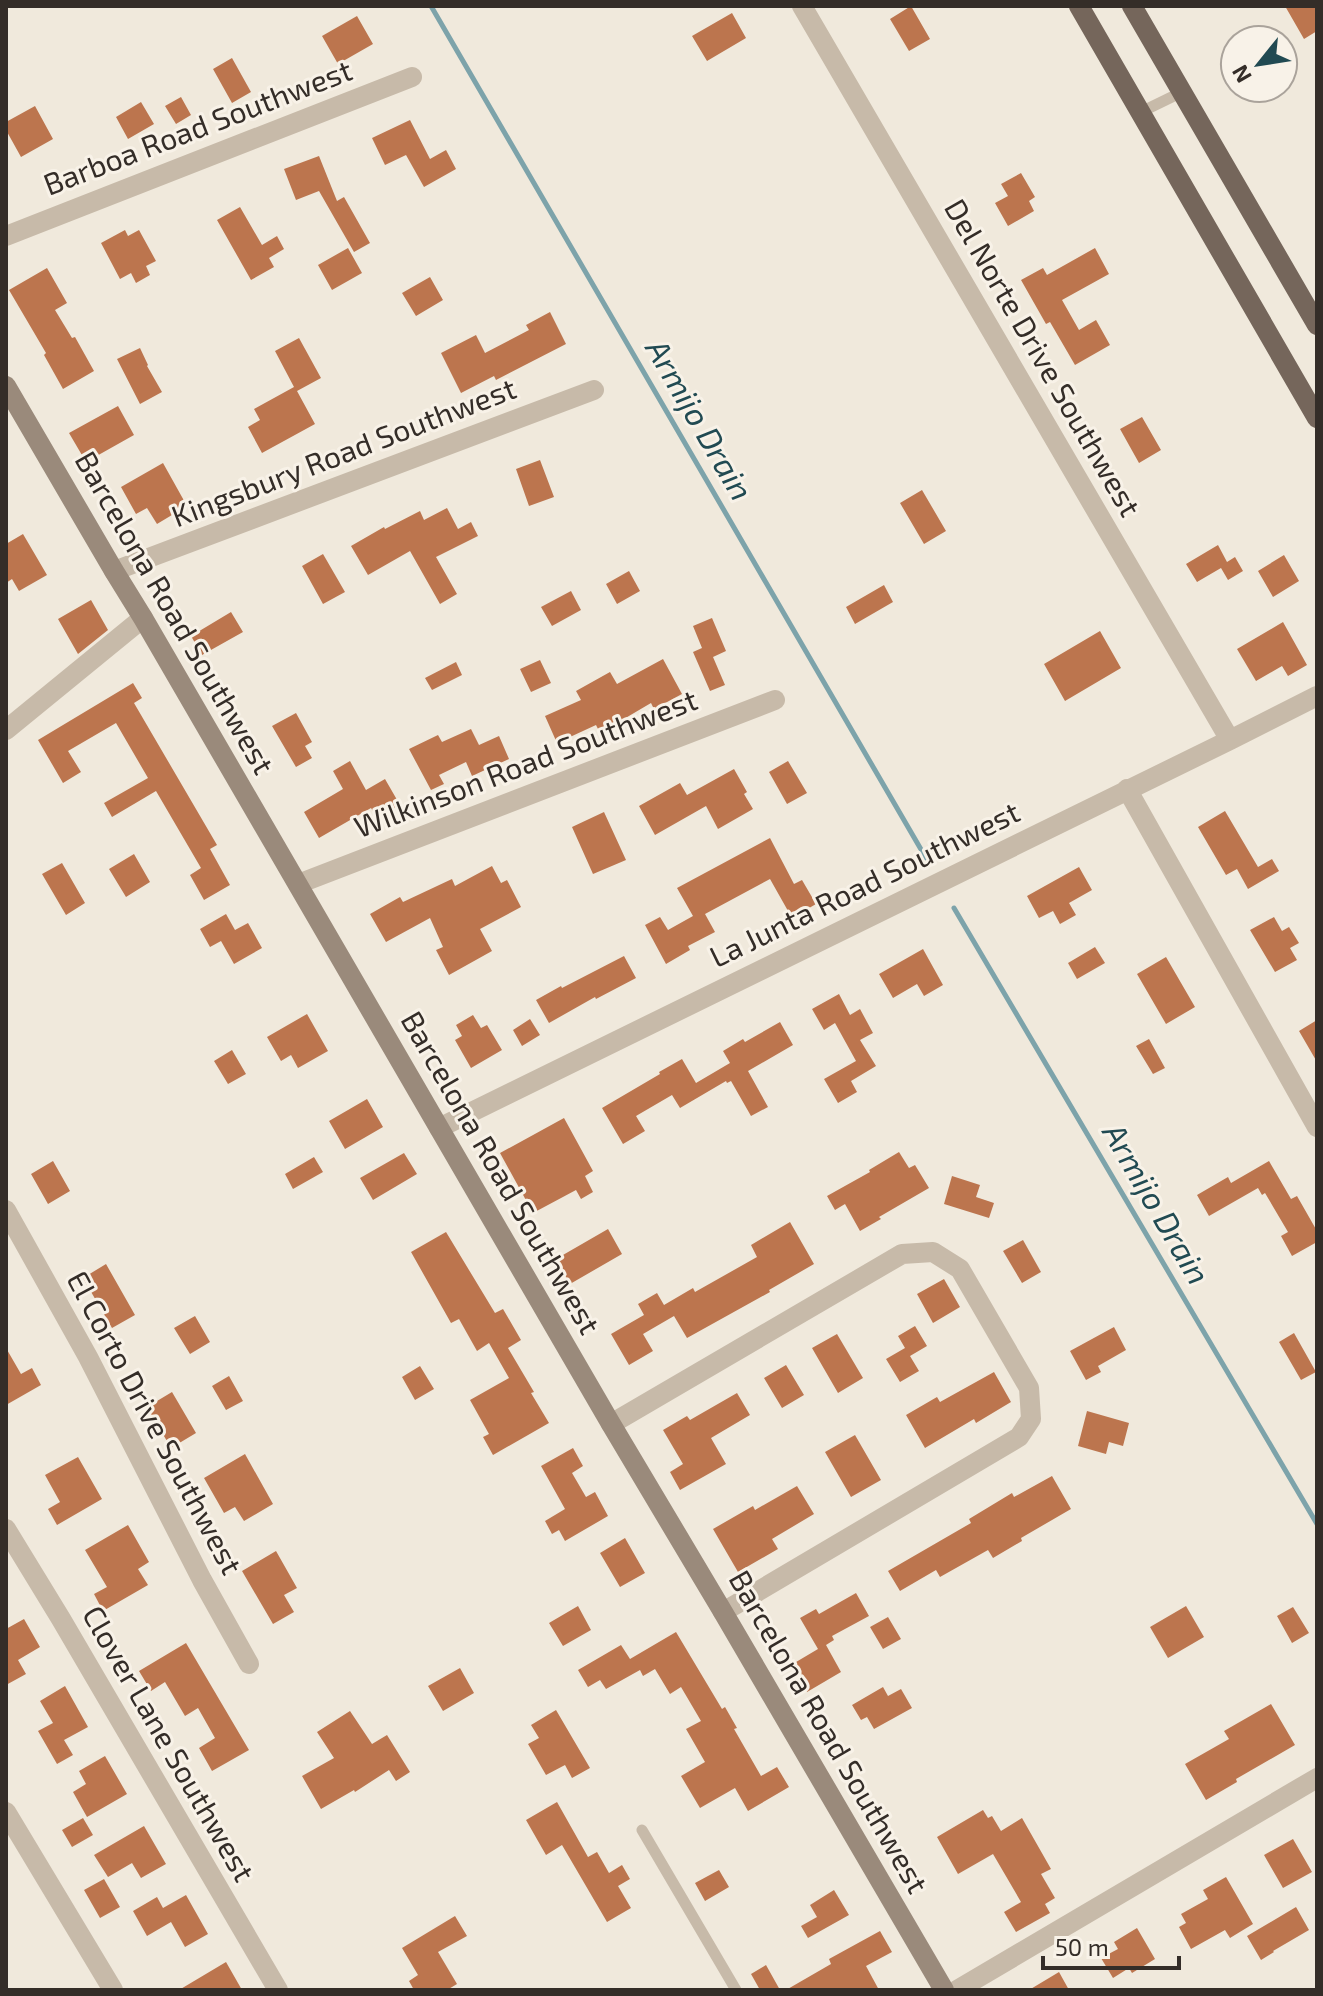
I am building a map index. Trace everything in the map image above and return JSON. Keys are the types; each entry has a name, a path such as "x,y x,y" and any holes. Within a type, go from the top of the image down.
{"main road":[{"path":"1079,6 1317,418"},
{"path":"1132,6 1317,325"}],"street":[{"name":"Del Norte Drive Southwest","path":"802,6 1230,740"},
{"name":"Barboa Road Southwest","path":"6,236 412,77"},
{"name":"Barcelona Road Southwest","path":"6,386 944,1990"},
{"name":"Kingsbury Road Southwest","path":"114,571 594,390"},
{"path":"6,730 143,618"},
{"name":"La Junta Road Southwest","path":"439,1128 1317,696"},
{"name":"Wilkinson Road Southwest","path":"298,884 775,700"},
{"path":"1127,789 1317,1127"},
{"name":"El Corto Drive Southwest","path":"6,1210 88,1357 202,1580 249,1664"},
{"path":"611,1424 902,1254 933,1252 960,1269 1029,1388 1031,1419 1019,1437 723,1612"},
{"name":"Clover Lane Southwest","path":"6,1529 278,1990"},
{"path":"957,1990 1317,1778"},
{"path":"6,1812 113,1990"}],"lane":[{"path":"1141,112 1182,92"},
{"path":"642,1830 736,1990"}],"building":[{"path":"911,6 930,39 909,51 890,19"},
{"path":"1285,6 1317,6 1317,31 1304,39 1299,24 1295,24"},
{"path":"732,13 746,38 707,61 692,36"},
{"path":"357,16 373,44 338,64 322,36"},
{"path":"232,58 251,92 232,103 213,69"},
{"path":"181,97 191,115 176,124 165,106"},
{"path":"141,102 154,124 128,139 116,117"},
{"path":"35,106 53,139 21,157 6,130 6,122"},
{"path":"410,120 430,159 446,150 456,169 424,187 406,155 385,165 372,138"},
{"path":"319,156 337,201 344,197 370,243 354,252 319,191 296,200 284,169"},
{"path":"1021,173 1035,197 1029,201 1034,211 1008,226 995,203 1008,196 1001,184"},
{"path":"240,207 262,245 277,236 284,249 269,258 274,267 251,280 217,220"},
{"path":"125,230 128,236 139,230 156,261 146,266 150,275 136,283 131,273 120,279 101,243"},
{"path":"348,248 362,273 332,290 318,265"},
{"path":"1095,248 1109,274 1062,300 1079,330 1096,320 1110,345 1075,365 1050,322 1046,324 1021,280 1043,268 1047,275"},
{"path":"47,268 67,303 55,310 94,371 63,389 9,290"},
{"path":"430,277 443,300 416,316 402,293"},
{"path":"550,312 566,344 496,380 494,376 461,393 441,353 476,335 485,353 529,330 526,325"},
{"path":"299,338 321,378 297,391 315,424 262,453 248,427 260,420 254,409 294,387 275,351"},
{"path":"140,348 162,392 140,404 117,359"},
{"path":"118,406 134,435 86,462 69,433"},
{"path":"1142,417 1161,450 1139,463 1120,429"},
{"path":"540,460 554,497 529,506 516,469"},
{"path":"163,463 187,506 157,524 147,508 136,514 121,487"},
{"path":"922,490 946,531 924,544 900,503"},
{"path":"447,508 458,529 471,522 478,536 436,557 457,594 440,604 410,551 368,575 351,546 420,511 424,520"},
{"path":"23,534 47,575 19,591 12,579 6,583 6,544"},
{"path":"1218,545 1227,562 1235,557 1243,571 1228,580 1221,568 1197,582 1186,564"},
{"path":"323,554 345,592 323,604 302,566"},
{"path":"1284,555 1299,581 1273,597 1258,571"},
{"path":"629,571 640,591 617,604 606,584"},
{"path":"884,585 893,602 855,624 846,607"},
{"path":"571,591 581,610 552,626 541,607"},
{"path":"91,600 108,630 78,654 58,619"},
{"path":"231,612 243,632 202,655 191,636"},
{"path":"712,618 726,651 713,657 725,685 710,691 693,652 702,648 693,626"},
{"path":"1283,622 1307,665 1288,676 1282,666 1256,681 1237,649"},
{"path":"1100,631 1121,668 1065,701 1044,664"},
{"path":"663,659 682,694 654,709 651,703 600,733 596,725 557,743 545,716 581,700 576,691 610,672 617,684"},
{"path":"540,660 551,683 531,692 520,669"},
{"path":"456,662 462,675 432,690 425,678"},
{"path":"133,683 142,698 134,703 217,845 210,849 230,885 204,900 190,875 201,868 156,791 112,817 104,803 148,778 116,723 68,751 81,772 63,783 38,740"},
{"path":"296,713 312,742 305,746 312,758 296,767 272,726"},
{"path":"471,729 479,745 499,736 509,759 472,776 466,762 439,775 444,784 431,790 409,749 438,735 442,742"},
{"path":"350,761 366,790 385,779 400,805 377,818 371,808 319,838 304,812 343,789 333,771"},
{"path":"788,761 807,793 787,804 769,772"},
{"path":"734,769 753,809 718,829 706,806 655,835 639,806 680,783 687,795"},
{"path":"1225,811 1258,867 1272,859 1279,871 1248,889 1237,869 1226,875 1198,827"},
{"path":"604,812 626,860 593,874 572,827"},
{"path":"770,838 794,884 802,880 816,904 792,918 770,879 705,914 715,932 688,946 690,950 666,964 645,925 660,917 668,930 693,916 677,888"},
{"path":"134,854 150,882 126,897 109,869"},
{"path":"62,863 85,903 66,915 42,874"},
{"path":"492,866 501,883 507,880 521,907 480,929 492,951 449,975 436,950 443,947 430,918 386,942 370,914 400,897 403,902 452,879 455,886"},
{"path":"1079,867 1092,890 1069,903 1076,915 1060,924 1053,911 1039,918 1027,896"},
{"path":"226,914 235,930 248,923 262,948 234,964 221,941 210,947 200,929"},
{"path":"1274,917 1282,931 1289,927 1299,943 1290,948 1297,960 1275,972 1250,930"},
{"path":"1095,947 1105,963 1077,979 1068,963"},
{"path":"923,949 943,985 924,996 917,984 893,998 879,974"},
{"path":"624,956 636,978 549,1023 536,1000"},
{"path":"1166,957 1195,1007 1166,1024 1137,974"},
{"path":"839,994 850,1015 860,1009 873,1033 860,1040 876,1066 851,1081 857,1092 838,1103 824,1079 856,1061 835,1023 824,1030 812,1009"},
{"path":"307,1014 328,1051 298,1068 291,1055 281,1061 267,1037"},
{"path":"473,1015 481,1028 487,1025 502,1050 471,1068 455,1040 462,1036 456,1025"},
{"path":"530,1019 540,1035 522,1046 513,1030"},
{"path":"1317,1020 1317,1062 1299,1031"},
{"path":"780,1022 793,1045 748,1071 768,1107 751,1116 731,1081 726,1081 680,1108 672,1095 636,1116 645,1131 623,1144 602,1108 682,1059 696,1083 730,1063 723,1051"},
{"path":"1149,1039 1165,1068 1153,1074 1136,1046"},
{"path":"232,1050 246,1074 228,1084 214,1061"},
{"path":"367,1099 383,1127 345,1149 329,1121"},
{"path":"564,1118 593,1171 585,1176 593,1192 581,1199 576,1190 533,1213 500,1153"},
{"path":"899,1152 909,1168 915,1165 929,1188 860,1231 845,1204 835,1210 827,1196"},
{"path":"404,1153 417,1174 373,1200 360,1178"},
{"path":"314,1157 323,1172 293,1189 285,1174"},
{"path":"53,1161 70,1191 48,1204 31,1174"},
{"path":"1269,1161 1291,1199 1297,1196 1317,1231 1317,1242 1292,1256 1281,1236 1288,1232 1265,1193 1262,1195 1258,1188 1209,1216 1197,1195 1228,1177 1231,1183"},
{"path":"952,1176 980,1185 976,1197 994,1203 989,1218 944,1204"},
{"path":"790,1222 814,1264 687,1338 674,1316 643,1334 653,1351 629,1365 611,1334 644,1315 638,1304 657,1293 664,1305 693,1288 695,1292 757,1257 751,1245"},
{"path":"608,1229 622,1254 570,1284 556,1259"},
{"path":"446,1232 495,1313 503,1309 521,1340 508,1348 549,1423 493,1455 483,1437 489,1434 470,1400 509,1378 489,1343 477,1351 459,1319 451,1323 411,1252"},
{"path":"1023,1240 1041,1272 1022,1283 1003,1251"},
{"path":"106,1264 135,1315 112,1328 83,1278"},
{"path":"944,1279 960,1307 933,1323 917,1294"},
{"path":"195,1316 210,1342 190,1354 174,1328"},
{"path":"915,1326 927,1346 910,1356 919,1371 900,1382 886,1359 905,1348 898,1336"},
{"path":"1114,1327 1126,1350 1098,1366 1101,1372 1086,1380 1070,1351"},
{"path":"1294,1333 1316,1372 1301,1380 1279,1342"},
{"path":"837,1334 863,1378 838,1393 812,1348"},
{"path":"6,1348 21,1374 32,1368 41,1385 6,1405"},
{"path":"786,1365 804,1395 782,1408 764,1378"},
{"path":"420,1366 434,1389 415,1400 402,1377"},
{"path":"994,1372 1011,1402 976,1423 974,1419 925,1448 906,1415 937,1397 940,1402"},
{"path":"229,1376 243,1401 226,1410 212,1386"},
{"path":"172,1392 196,1433 171,1448 147,1407"},
{"path":"737,1393 750,1415 711,1438 726,1464 680,1490 670,1472 683,1464 663,1430 687,1416 690,1420"},
{"path":"1087,1411 1129,1423 1123,1446 1109,1442 1106,1454 1078,1446"},
{"path":"855,1435 881,1480 851,1497 825,1452"},
{"path":"573,1448 583,1466 572,1473 586,1497 595,1492 608,1516 565,1541 559,1530 552,1534 545,1521 565,1509 541,1466"},
{"path":"245,1454 273,1504 244,1521 235,1507 224,1513 204,1478"},
{"path":"78,1457 102,1499 57,1525 48,1509 60,1502 45,1475"},
{"path":"1052,1476 1071,1509 993,1558 988,1550 940,1577 936,1570 900,1591 888,1571 971,1523 969,1519 1012,1493 1014,1497"},
{"path":"797,1486 814,1514 772,1539 778,1549 738,1572 713,1529"},
{"path":"128,1525 149,1562 138,1569 148,1585 103,1611 94,1594 107,1587 85,1550"},
{"path":"625,1538 645,1573 620,1587 600,1553"},
{"path":"276,1551 297,1588 284,1595 294,1612 273,1624 242,1571"},
{"path":"856,1593 869,1616 832,1636 834,1640 826,1645 841,1672 807,1692 791,1665 818,1649 800,1618 816,1609 819,1614"},
{"path":"578,1606 591,1630 563,1646 549,1623"},
{"path":"1186,1606 1204,1637 1168,1658 1150,1627"},
{"path":"1293,1607 1309,1633 1292,1643 1277,1616"},
{"path":"888,1617 901,1639 883,1649 870,1627"},
{"path":"24,1619 40,1647 18,1660 26,1674 6,1685 6,1629"},
{"path":"676,1632 722,1709 725,1707 761,1776 777,1767 789,1787 748,1811 735,1788 700,1808 681,1776 705,1762 686,1729 701,1721 681,1687 670,1694 655,1669 643,1676 640,1670 606,1689 600,1680 588,1687 578,1670 621,1645 630,1659"},
{"path":"186,1643 249,1750 212,1771 199,1748 215,1738 198,1708 185,1716 165,1682 151,1691 139,1671"},
{"path":"460,1668 474,1693 443,1711 428,1686"},
{"path":"65,1686 88,1727 64,1740 73,1755 57,1764 38,1731 53,1723 40,1701"},
{"path":"883,1687 888,1696 901,1689 912,1708 874,1729 867,1717 861,1720 852,1705"},
{"path":"1271,1704 1295,1745 1206,1800 1185,1764 1229,1739 1224,1731"},
{"path":"556,1710 590,1768 572,1778 565,1765 546,1775 528,1744 539,1738 531,1725"},
{"path":"350,1711 372,1744 387,1735 410,1772 396,1781 389,1770 321,1809 302,1776 334,1758 317,1732"},
{"path":"105,1756 127,1794 87,1817 73,1792 86,1784 79,1771"},
{"path":"557,1802 588,1857 597,1852 609,1873 622,1865 630,1879 618,1886 631,1908 607,1922 562,1845 546,1855 526,1820"},
{"path":"983,1810 988,1818 992,1816 1001,1831 1022,1818 1051,1869 1041,1874 1055,1898 1045,1904 1050,1913 1016,1932 1004,1912 1021,1902 993,1854 958,1874 937,1837"},
{"path":"83,1818 93,1835 72,1847 62,1830"},
{"path":"144,1826 166,1864 141,1878 132,1863 108,1877 94,1855"},
{"path":"1293,1839 1312,1872 1283,1888 1264,1855"},
{"path":"719,1870 729,1887 705,1901 695,1883"},
{"path":"1226,1877 1253,1924 1230,1938 1225,1930 1191,1949 1179,1927 1186,1923 1181,1914 1208,1899 1203,1890"},
{"path":"104,1879 120,1907 100,1918 84,1890"},
{"path":"834,1890 849,1915 808,1938 801,1926 817,1917 810,1905"},
{"path":"186,1895 208,1934 185,1947 171,1922 147,1936 133,1911 157,1897 163,1908"},
{"path":"1296,1907 1309,1930 1261,1960 1247,1936"},
{"path":"455,1916 467,1936 438,1952 457,1984 447,1990 414,1990 409,1981 418,1975 402,1948"},
{"path":"1137,1928 1155,1959 1132,1973 1129,1968 1113,1978 1101,1958 1118,1949 1114,1942"},
{"path":"880,1931 892,1952 866,1966 879,1990 786,1990 831,1964 829,1959"},
{"path":"226,1962 242,1990 179,1990"},
{"path":"766,1965 780,1990 760,1990 751,1974"},
{"path":"1059,1972 1069,1990 1029,1990"}],"waterway":[{"name":"Armijo Drain","path":"431,6 926,858"},
{"name":"Armijo Drain","path":"954,908 1317,1524"}]}
